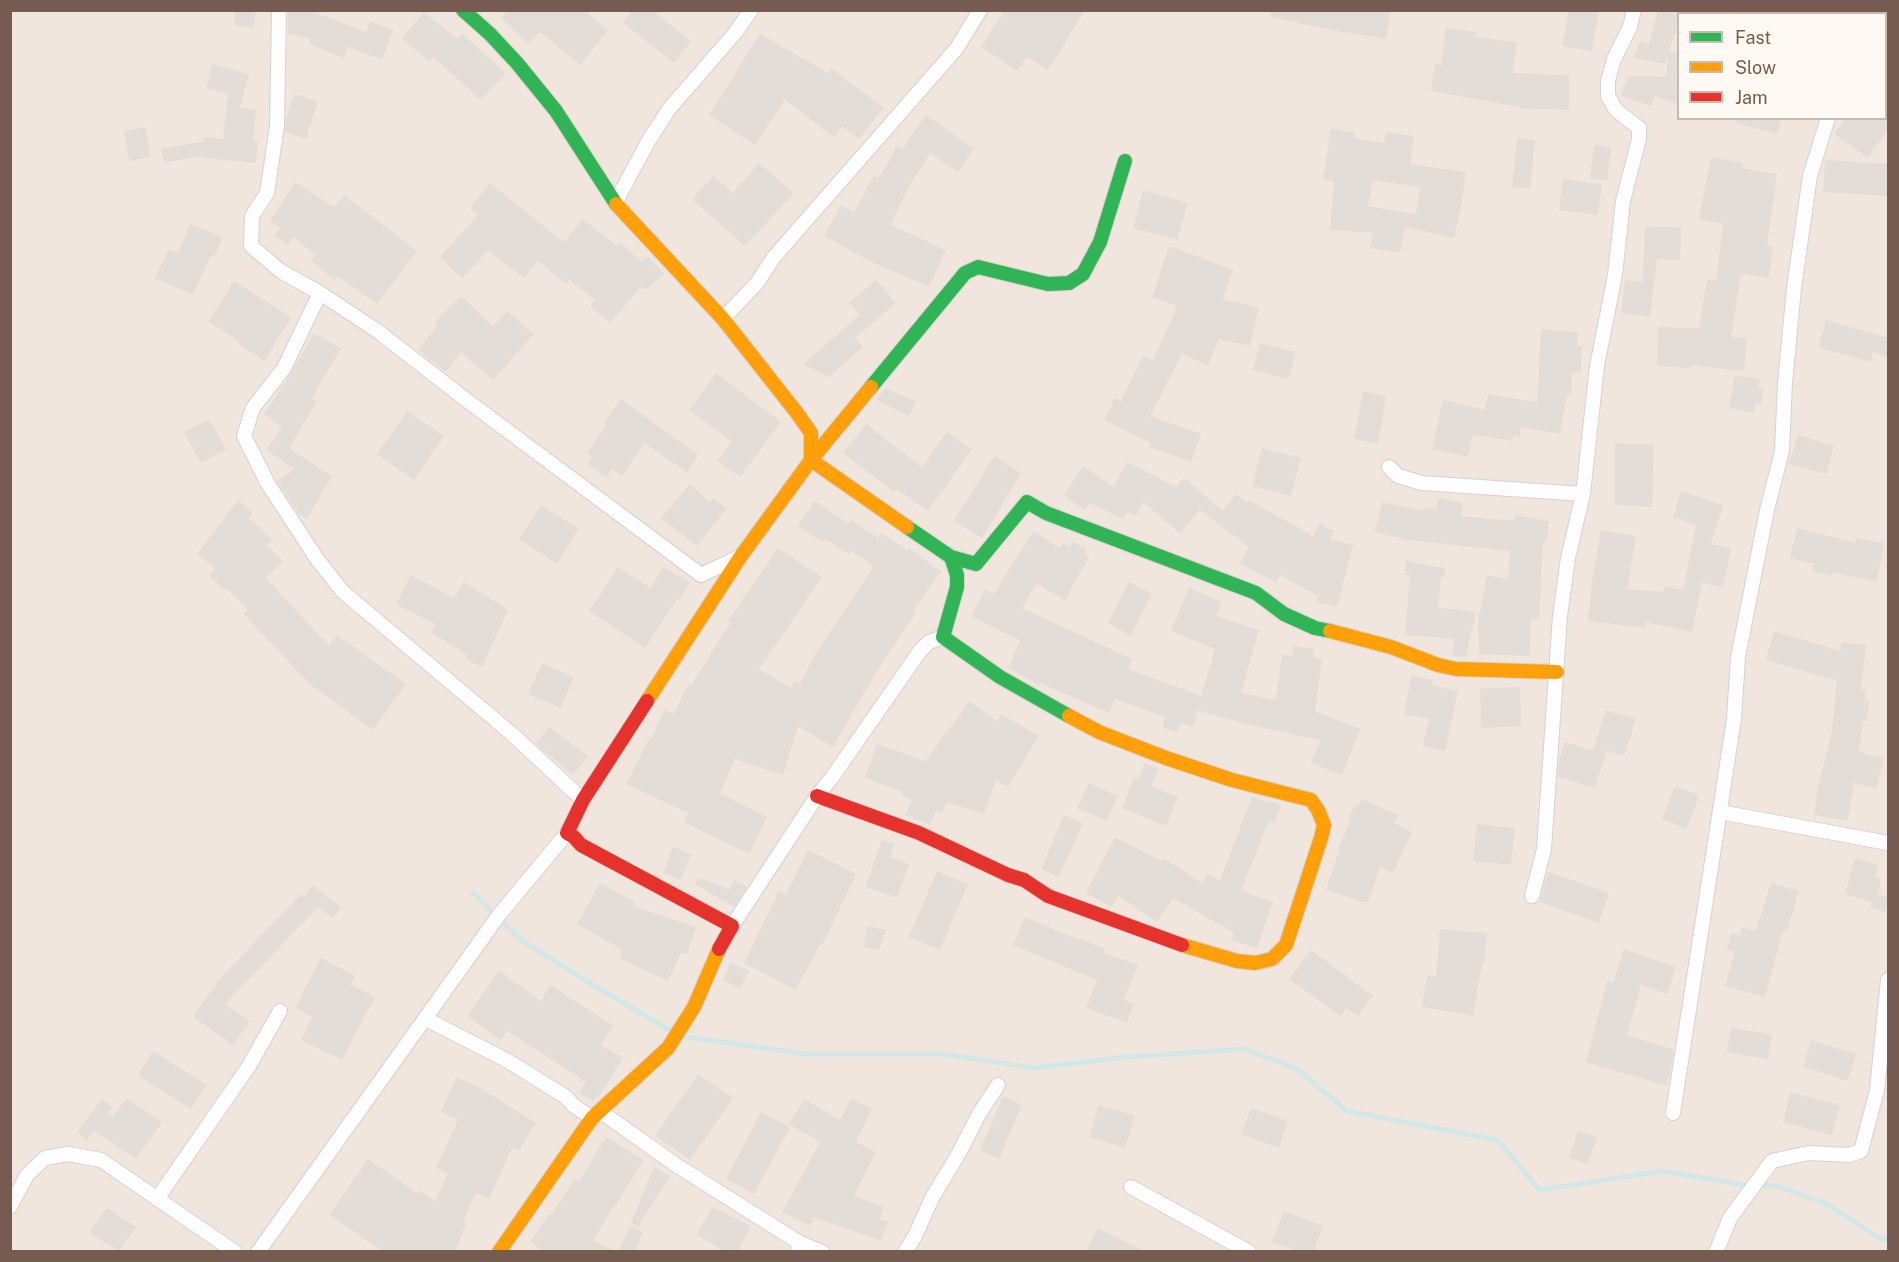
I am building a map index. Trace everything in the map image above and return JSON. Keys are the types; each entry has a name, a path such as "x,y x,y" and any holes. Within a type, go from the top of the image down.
{"street":[{"path":"279,10 277,126 267,193 252,216 251,246 282,272 320,293 376,330 701,575 741,556"},
{"path":"463,10 490,34 556,111 615,203 723,319 797,413 811,433 811,460"},
{"path":"615,203 649,140 669,109 735,33 751,10"},
{"path":"723,319 757,283 774,257 957,48 980,10"},
{"path":"1532,896 1544,849 1560,616 1568,558 1583,494 1597,366 1615,275 1623,201 1640,139 1639,128 1616,110 1608,96 1608,81 1614,59 1630,27 1634,10"},
{"path":"1673,1113 1734,719 1738,657 1767,510 1782,451 1785,382 1794,288 1810,176 1827,120"},
{"path":"258,1251 496,919 567,833 583,800 741,556 811,460 965,273 978,267 1048,284 1070,283 1083,274 1100,242 1125,161"},
{"path":"320,293 284,368 253,408 244,435 268,484 317,559 343,592 512,734 583,800"},
{"path":"811,460 951,557 976,564"},
{"path":"1389,468 1398,476 1422,483 1583,494"},
{"path":"957,587 1027,502 1046,513 1257,593 1284,614 1315,628 1351,635 1391,647 1437,665 1456,669 1557,672"},
{"path":"943,637 957,587 957,575 951,557"},
{"path":"817,796 919,833 1008,875 1024,880 1048,896 1165,940 1237,961 1255,963 1272,959 1286,945 1324,825 1311,800 1232,780 1099,732 1000,677 943,637"},
{"path":"499,1251 596,1114 668,1048 688,1015 732,926 817,796 920,651 929,642 943,637"},
{"path":"1720,812 1888,843"},
{"path":"567,833 581,845 732,926"},
{"path":"1716,1251 1730,1218 1772,1161 1809,1153 1849,1155 1861,1151 1877,1090 1888,980"},
{"path":"157,1199 249,1066 280,1011"},
{"path":"426,1018 508,1061 566,1098 574,1106 596,1114 799,1247 822,1251"},
{"path":"905,1251 979,1114 998,1085"},
{"path":"10,1207 27,1175 45,1158 68,1154 100,1160 235,1251"},
{"path":"1131,1187 1249,1251"}],"shaded area":[{"path":"11,11 1888,11 1888,1251 11,1251"}],"building":[{"path":"236,10 256,10 254,28 234,25"},
{"path":"288,10 309,10 366,32 370,21 393,30 382,60 348,47 344,58 309,44 311,39 288,34"},
{"path":"508,10 584,10 608,30 580,65 540,32 528,44 501,18"},
{"path":"633,10 652,10 691,41 674,63 623,23"},
{"path":"1005,10 1085,10 1048,70 1027,57 1018,71 981,47"},
{"path":"1271,10 1391,10 1386,39 1270,17"},
{"path":"1569,10 1599,10 1592,51 1562,46"},
{"path":"1658,10 1678,10 1677,34 1675,33 1669,51 1677,51 1677,104 1654,96 1651,106 1621,96 1628,76 1666,77 1668,54 1665,64 1634,58 1640,41 1649,44"},
{"path":"424,12 457,39 462,34 506,73 481,100 433,57 429,61 402,39"},
{"path":"1446,28 1476,32 1475,37 1517,42 1513,73 1569,75 1569,110 1520,109 1520,107 1431,91 1435,64 1441,65"},
{"path":"760,34 828,73 831,68 884,108 859,139 842,126 834,137 785,100 755,145 709,115"},
{"path":"212,64 249,74 240,108 256,110 253,142 258,142 256,163 196,157 164,163 161,149 204,141 204,137 223,139 228,94 206,88"},
{"path":"294,94 318,102 306,139 285,132 286,119"},
{"path":"926,115 974,149 958,172 930,153 906,192 891,225 946,250 929,287 874,263 824,236 841,205 854,212 874,175 879,178 897,146 902,149"},
{"path":"1888,118 1888,129 1868,158 1834,134 1844,120 1887,120"},
{"path":"1737,120 1781,120 1777,134 1736,123"},
{"path":"146,127 150,157 129,161 124,131"},
{"path":"1331,128 1355,133 1354,138 1384,143 1386,132 1414,136 1410,164 1466,172 1454,238 1405,227 1400,253 1370,248 1373,233 1330,230 1334,181 1323,179","holes":["1373,180 1420,187 1416,214 1368,206"]},
{"path":"1517,138 1535,140 1530,189 1512,187"},
{"path":"1594,145 1611,147 1607,180 1590,179"},
{"path":"1711,157 1743,163 1742,168 1777,174 1767,245 1773,246 1769,278 1741,274 1731,337 1747,338 1744,371 1691,365 1691,368 1657,366 1658,327 1699,328 1707,279 1716,281 1723,224 1699,219"},
{"path":"1825,160 1888,164 1888,196 1823,192"},
{"path":"759,163 794,193 745,246 692,199 713,176 733,193"},
{"path":"1563,179 1602,184 1598,215 1559,210"},
{"path":"295,182 334,207 344,195 417,251 377,304 338,276 335,280 311,261 315,255 293,237 288,245 275,236 280,227 270,221"},
{"path":"490,183 564,242 583,219 616,245 619,242 642,262 648,256 664,274 646,290 642,286 610,323 590,306 595,300 570,280 566,284 538,261 524,278 488,250 462,278 440,257 478,215 470,208"},
{"path":"1143,190 1188,203 1177,240 1133,228"},
{"path":"190,224 223,237 214,257 211,255 193,295 155,278 169,249 178,253"},
{"path":"1645,226 1681,227 1680,260 1657,259 1650,317 1621,313 1625,280 1643,282"},
{"path":"1169,246 1233,270 1223,299 1259,308 1250,346 1219,339 1208,365 1182,354 1150,416 1201,434 1191,462 1149,447 1151,443 1104,420 1115,398 1121,401 1143,355 1153,360 1177,305 1152,298"},
{"path":"876,280 896,303 855,338 863,347 829,377 803,364 860,315 849,303"},
{"path":"234,281 291,317 264,361 238,344 239,341 208,322"},
{"path":"461,296 493,327 507,311 534,334 493,380 461,352 446,372 418,350 438,325 435,322"},
{"path":"1826,320 1888,338 1888,357 1873,352 1870,362 1818,347"},
{"path":"1541,329 1578,332 1577,346 1582,346 1581,373 1572,372 1571,394 1567,394 1560,434 1521,427 1520,437 1513,436 1513,441 1473,435 1468,457 1432,449 1443,400 1485,410 1488,394 1537,402"},
{"path":"314,333 341,348 312,398 317,401 289,448 332,476 307,519 299,514 277,481 294,469 266,450 282,427 264,414"},
{"path":"1260,343 1296,352 1289,379 1253,370"},
{"path":"716,373 781,422 740,477 717,461 732,441 689,410"},
{"path":"1735,375 1760,379 1758,388 1764,389 1761,404 1755,403 1754,413 1729,408"},
{"path":"886,388 916,402 909,416 876,400"},
{"path":"1363,391 1386,396 1378,444 1354,439"},
{"path":"621,399 698,455 687,472 644,443 622,476 612,469 606,477 587,463 592,456 587,452 607,424 604,422"},
{"path":"407,411 444,436 414,480 377,454"},
{"path":"209,419 226,450 201,463 184,432"},
{"path":"866,424 922,467 947,432 972,449 928,511 896,489 894,492 843,453"},
{"path":"1798,435 1834,446 1826,474 1789,464"},
{"path":"1615,443 1654,445 1652,507 1615,505"},
{"path":"1262,448 1301,458 1291,496 1252,486"},
{"path":"994,456 1021,473 982,538 954,521"},
{"path":"1127,462 1176,487 1184,478 1223,511 1236,494 1248,503 1248,500 1313,536 1320,523 1334,531 1330,539 1353,545 1337,607 1316,602 1318,596 1280,575 1276,583 1240,563 1249,547 1200,510 1180,533 1143,502 1136,516 1127,512 1123,519 1090,503 1085,510 1064,496 1083,466 1114,487"},
{"path":"690,484 710,502 713,498 727,509 697,546 661,518"},
{"path":"1681,491 1723,505 1711,544 1731,548 1723,587 1702,583 1692,632 1645,622 1645,628 1588,621 1601,530 1636,536 1627,589 1664,592 1665,586 1683,590 1696,525 1673,517"},
{"path":"1438,498 1463,503 1461,516 1514,521 1515,515 1549,521 1547,541 1543,541 1539,620 1531,620 1530,656 1479,654 1478,613 1480,613 1487,575 1508,579 1510,551 1407,540 1375,532 1382,502 1425,511 1425,508 1436,510"},
{"path":"238,500 253,512 249,518 272,539 267,545 283,561 266,578 329,646 337,635 406,684 373,730 304,680 244,614 248,609 209,576 216,569 197,554"},
{"path":"815,501 849,524 851,520 878,538 882,533 907,550 909,548 941,572 913,610 916,612 878,669 833,747 798,726 783,775 735,759 720,793 767,817 749,854 684,822 688,813 626,784 650,737 652,738 664,710 674,714 688,684 691,686 730,623 728,621 778,548 822,577 759,669 791,688 795,681 800,683 817,651 874,566 851,551 849,554 825,539 822,542 798,526"},
{"path":"541,505 579,529 557,564 519,539"},
{"path":"1797,528 1855,543 1856,538 1884,543 1877,581 1832,573 1832,576 1812,571 1814,564 1790,558"},
{"path":"1033,531 1060,548 1063,543 1070,547 1073,542 1087,550 1084,554 1089,557 1065,600 1036,584 1022,608 1132,659 1128,669 1201,696 1215,649 1171,631 1189,588 1222,602 1216,616 1259,630 1241,693 1276,700 1282,654 1292,656 1293,646 1314,649 1313,658 1322,659 1315,711 1360,729 1342,775 1311,763 1320,740 1198,711 1193,727 1181,723 1177,733 1162,727 1165,717 1115,699 1109,713 1040,683 1039,685 1008,668 1020,641 971,616 985,589 994,594"},
{"path":"1406,561 1445,568 1444,577 1441,577 1438,607 1476,612 1466,657 1452,656 1454,639 1405,635 1410,575 1405,575"},
{"path":"618,567 651,588 663,567 690,582 645,648 589,611"},
{"path":"411,575 454,598 464,582 508,610 482,667 465,659 467,655 431,632 436,625 396,604"},
{"path":"1129,582 1152,594 1131,636 1108,623"},
{"path":"1774,631 1840,651 1841,642 1866,645 1861,690 1866,690 1865,701 1869,701 1867,721 1863,721 1859,752 1884,759 1876,789 1854,783 1848,821 1814,815 1818,786 1831,737 1837,681 1766,660"},
{"path":"542,663 574,677 561,708 528,694"},
{"path":"1411,676 1433,680 1432,685 1458,691 1445,751 1423,746 1429,719 1404,715"},
{"path":"1520,687 1521,726 1481,728 1480,688"},
{"path":"970,701 997,721 1001,714 1039,736 1008,787 996,780 984,814 947,802 941,813 936,811 930,825 905,815 912,800 901,795 903,792 865,778 877,744 925,761"},
{"path":"1606,710 1636,719 1624,756 1607,751 1595,788 1558,777 1559,761 1565,742 1593,751"},
{"path":"549,727 588,756 573,775 536,744"},
{"path":"1145,763 1159,768 1151,786 1178,797 1166,826 1122,808 1134,778 1138,780"},
{"path":"1089,783 1118,796 1107,821 1077,808"},
{"path":"1675,786 1699,795 1687,829 1662,819"},
{"path":"1252,797 1281,805 1275,823 1269,821 1241,891 1273,902 1257,948 1232,940 1234,933 1173,898 1157,922 1118,896 1112,907 1086,893 1115,837 1161,861 1163,858 1202,883 1207,874 1220,880"},
{"path":"1362,799 1398,815 1394,823 1412,832 1393,873 1380,867 1368,902 1326,890 1340,849 1338,848 1351,820 1348,819 1355,804 1358,806"},
{"path":"1064,815 1083,823 1059,877 1041,869"},
{"path":"1477,824 1515,828 1511,865 1473,861"},
{"path":"882,840 894,844 890,857 909,864 897,898 865,887"},
{"path":"673,847 691,854 681,880 663,873"},
{"path":"808,850 856,874 823,944 821,943 796,990 744,963 779,891 786,894"},
{"path":"1855,858 1878,865 1875,877 1881,879 1877,894 1888,897 1885,912 1871,908 1872,902 1845,894"},
{"path":"937,871 968,884 940,950 909,937"},
{"path":"1548,872 1609,893 1599,923 1539,902"},
{"path":"699,878 729,889 735,880 747,887 734,907 695,884"},
{"path":"600,883 635,902 633,906 696,927 687,954 681,953 668,981 619,958 623,950 577,924"},
{"path":"1771,883 1799,891 1787,931 1783,930 1765,997 1725,986 1735,952 1727,950 1731,933 1740,935 1741,927 1756,931"},
{"path":"312,885 341,907 333,918 318,907 225,1004 250,1021 233,1045 193,1017 219,980 301,894 304,897"},
{"path":"1025,917 1105,949 1104,953 1138,965 1124,1000 1134,1004 1127,1023 1086,1008 1097,980 1013,945"},
{"path":"867,926 886,930 879,950 864,947"},
{"path":"1440,929 1487,933 1484,964 1482,964 1473,1016 1422,1007 1427,975 1436,977"},
{"path":"1624,949 1676,967 1667,994 1641,985 1627,1035 1674,1050 1667,1086 1586,1062 1607,981 1613,983"},
{"path":"1311,950 1373,996 1358,1016 1346,1008 1340,1016 1289,979"},
{"path":"321,958 355,976 351,985 375,997 342,1060 301,1040 312,1017 295,1008"},
{"path":"731,963 749,971 740,988 723,980"},
{"path":"499,971 541,1001 550,985 614,1026 601,1045 623,1058 601,1093 593,1101 579,1093 586,1082 507,1031 500,1040 467,1016"},
{"path":"1731,1028 1772,1034 1768,1059 1727,1052"},
{"path":"1811,1040 1856,1054 1848,1081 1803,1067"},
{"path":"153,1051 207,1085 191,1109 140,1077 140,1071"},
{"path":"698,1074 733,1098 690,1160 655,1136"},
{"path":"456,1077 477,1086 536,1123 518,1151 512,1148 489,1199 476,1193 463,1221 467,1222 455,1251 382,1251 329,1215 368,1159 417,1193 419,1190 435,1201 448,1173 436,1168 458,1120 441,1112"},
{"path":"1790,1092 1840,1105 1832,1135 1783,1122"},
{"path":"1003,1096 1022,1105 999,1159 980,1150"},
{"path":"126,1098 162,1122 136,1159 94,1131 87,1140 77,1132 102,1099 112,1107 108,1113 113,1117"},
{"path":"804,1099 840,1120 851,1099 872,1109 856,1142 876,1152 854,1196 884,1207 880,1219 888,1222 881,1241 814,1217 810,1226 782,1212 820,1142 789,1124"},
{"path":"1099,1105 1135,1116 1125,1148 1089,1137"},
{"path":"1251,1108 1288,1121 1279,1148 1241,1134"},
{"path":"761,1112 790,1127 754,1194 726,1179"},
{"path":"1578,1131 1597,1137 1588,1164 1569,1158"},
{"path":"606,1137 644,1160 593,1240 614,1251 544,1251 530,1242 575,1178 579,1181"},
{"path":"654,1167 670,1176 638,1227 631,1223"},
{"path":"712,1207 751,1226 738,1251 724,1251 697,1235"},
{"path":"107,1208 136,1227 119,1251 89,1233"},
{"path":"1284,1211 1323,1226 1314,1251 1299,1251 1272,1242"},
{"path":"630,1226 643,1232 635,1251 619,1251"},
{"path":"1098,1228 1144,1251 1086,1251"}],"waterway":[{"path":"473,893 521,940 673,1032"},
{"path":"681,1036 806,1054 943,1054 1034,1068 1127,1057 1244,1049 1297,1069 1347,1111 1497,1140 1540,1190 1663,1171 1744,1185 1777,1186 1825,1203 1882,1240 1888,1239"}],"traffic: fast":[{"path":"463,10 517,63 556,111 616,204"},
{"path":"871,387 965,273 978,267 1048,284 1069,283 1083,274 1100,242 1125,161"},
{"path":"907,527 951,557 976,564 1027,502 1046,513 1256,593 1284,614 1315,628 1330,631"},
{"path":"951,557 957,575 957,587 943,637 1000,677 1069,716"}],"traffic: slow":[{"path":"616,204 723,319 797,413 811,433 811,460 907,527"},
{"path":"647,701 741,556 811,460 871,387"},
{"path":"1330,631 1391,647 1438,665 1456,669 1557,672"},
{"path":"1069,716 1099,732 1166,758 1232,780 1311,800 1318,810 1324,825 1321,838 1286,945 1272,959 1255,963 1237,961 1182,945"},
{"path":"499,1252 592,1118 668,1048 694,1007 719,949"}],"traffic: jam":[{"path":"647,701 583,800 567,833 581,845 732,926 719,949"},
{"path":"817,796 919,833 1008,875 1024,880 1048,896 1182,945"}]}
